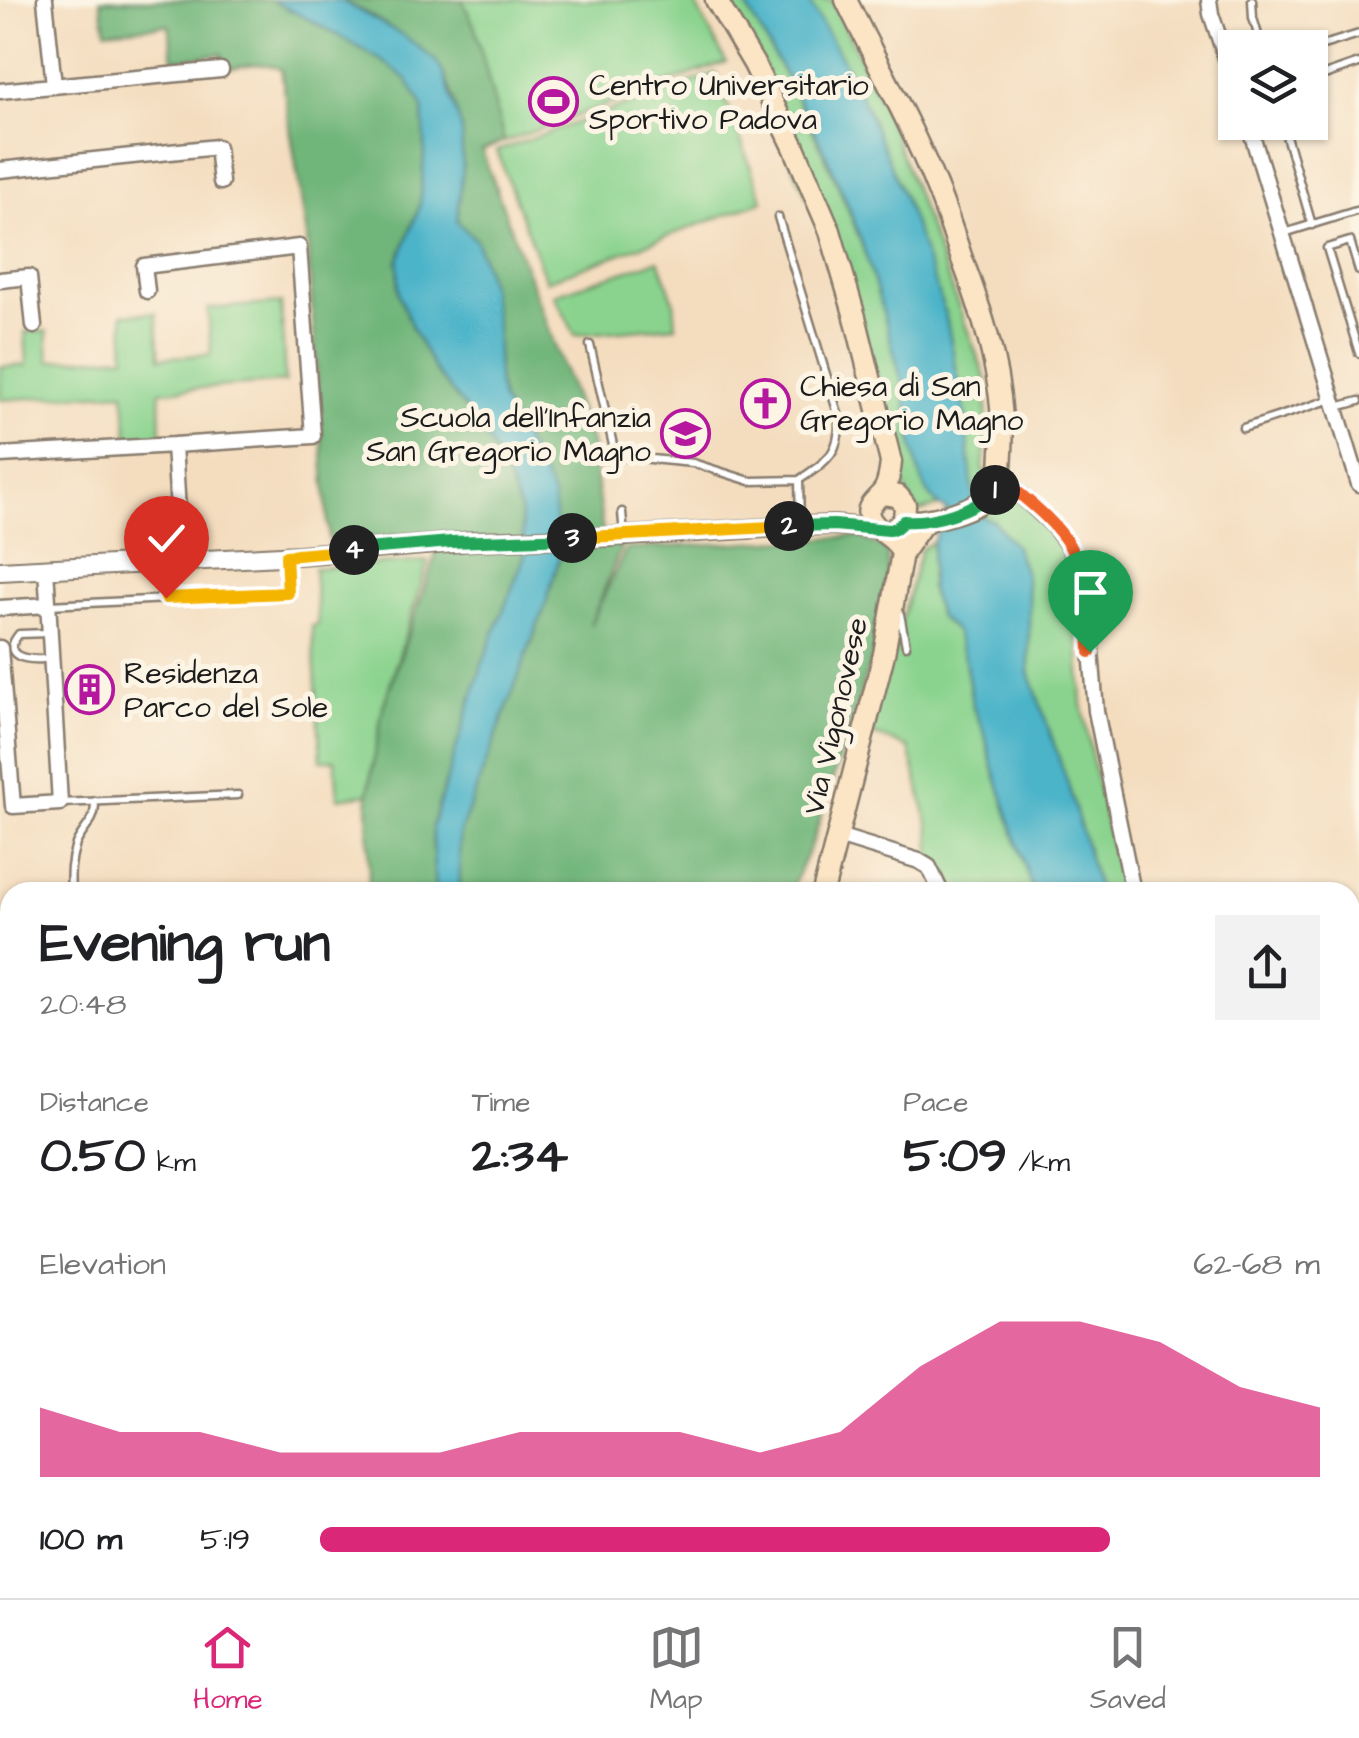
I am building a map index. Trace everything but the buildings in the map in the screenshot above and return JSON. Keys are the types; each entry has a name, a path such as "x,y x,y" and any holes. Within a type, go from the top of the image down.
{"main road":[{"path":"716,0 754,64 830,231 891,462 869,516 873,524 892,526 976,505 992,493 1000,480 1001,401 977,298 936,185 846,0"},
{"path":"876,500 893,494 902,500 906,510 892,526"},
{"path":"892,526 897,543 904,549 921,526 936,518"},
{"name":"Via Vigonovese","path":"825,882 884,654 904,549"}],"street":[{"path":"45,0 54,85"},
{"path":"1210,0 1218,33"},
{"path":"0,91 221,70"},
{"path":"1253,140 1335,403 1354,452 1359,484"},
{"path":"0,170 218,147 220,182"},
{"path":"0,456 314,436 298,247 144,266 146,291"},
{"path":"0,280 28,277 34,326"},
{"path":"174,444 181,560"},
{"path":"1000,480 1052,524 1069,546 1079,572 1087,602 1096,711 1131,882"},
{"path":"834,525 863,514 876,500"},
{"path":"0,571 286,556 451,542 800,526 892,526"},
{"path":"0,648 13,806 60,803 46,568"},
{"path":"0,608 48,604"},
{"path":"838,836 919,860 929,867 936,882"}],"lane":[{"path":"1252,0 1257,30"},
{"path":"1328,43 1359,34"},
{"path":"1328,74 1359,64"},
{"path":"1287,140 1312,224"},
{"path":"1282,234 1359,210"},
{"path":"590,345 616,458 693,463 750,481 800,480 834,453 840,438 839,418 778,217"},
{"path":"1359,271 1350,241 1327,248 1359,353"},
{"path":"1243,428 1335,403 1359,401"},
{"path":"800,480 800,526"},
{"path":"609,537 622,512"},
{"path":"48,604 288,593 286,556"},
{"path":"900,613 905,642"},
{"path":"43,658 17,657 13,642 19,634 50,633"},
{"path":"60,803 238,795"},
{"path":"71,882 70,864 78,840 96,815 95,801"}],"green space":[{"path":"100,0 271,0 386,63 407,79 423,107 425,143 420,206 398,262 399,294 436,372 481,428 505,472 520,510 525,555 483,662 432,827 435,882 369,882 368,794 383,707 443,533 329,541 307,237 281,70 261,64 226,69 222,54 173,60 169,25 106,31"},
{"path":"340,0 462,0 475,27 504,141 482,151 591,442 604,539 625,538 590,625 626,549 859,536 884,548 888,555 886,613 814,838 794,882 460,882 459,835 559,559 536,461 502,401 489,281 476,240 457,222 461,149 452,95 445,77 428,56 382,23"},
{"name":"Centro Universitario Sportivo Padova","path":"461,0 693,0 726,62 504,142 476,32"},
{"path":"720,0 743,0 834,177 877,289 905,392 918,466 939,506 918,512 906,491 859,315"},
{"path":"808,0 832,0 882,103 987,382 983,470 1063,545 1076,604 1082,703 1120,882 1096,882 1029,672 1025,573 969,516 965,412 945,312"},
{"path":"716,73 763,201 546,281 497,151"},
{"path":"659,260 674,302 676,326 575,335 554,294"},
{"path":"281,303 285,382 160,391 161,436 128,438 124,392 0,400 0,367 27,365 25,332 47,331 49,361 125,356 123,314 156,313 160,358 211,354 208,309"},
{"path":"933,542 930,589 939,617 955,630 973,708 984,731 1030,882 938,882 932,866 930,831 909,748 860,729 903,615 921,549"},
{"path":"428,561 383,707 368,794 338,798 335,760 321,760 312,626 318,625 314,568"}],"water":[{"path":"271,0 340,0 406,37 436,61 444,74 461,127 463,167 457,222 476,240 489,281 502,401 553,496 559,559 459,835 460,882 435,882 432,827 483,662 525,555 520,510 481,428 436,372 399,294 398,262 420,206 425,143 423,107 407,79 327,29"},
{"path":"743,0 808,0 855,81 904,197 945,312 965,412 975,514 994,521 1015,547 1025,573 1029,672 1068,784 1096,882 1030,882 984,731 973,707 965,660 955,631 939,617 930,589 933,542 947,510 935,501 919,473 903,386 866,257 828,159"}],"place":[{"name":"Centro Universitario Sportivo Padova","path":"554,102"},
{"name":"Chiesa di San Gregorio Magno","path":"765,403"},
{"name":"Scuola dell'Infanzia San Gregorio Magno","path":"686,434"},
{"name":"Residenza Parco del Sole","path":"89,690"}],"route":[{"path":"166,598 288,593 286,556 451,542 800,526 889,530 904,521 930,520 976,505 997,488 1000,480 1034,506 1069,546 1087,602 1090,652"}]}
